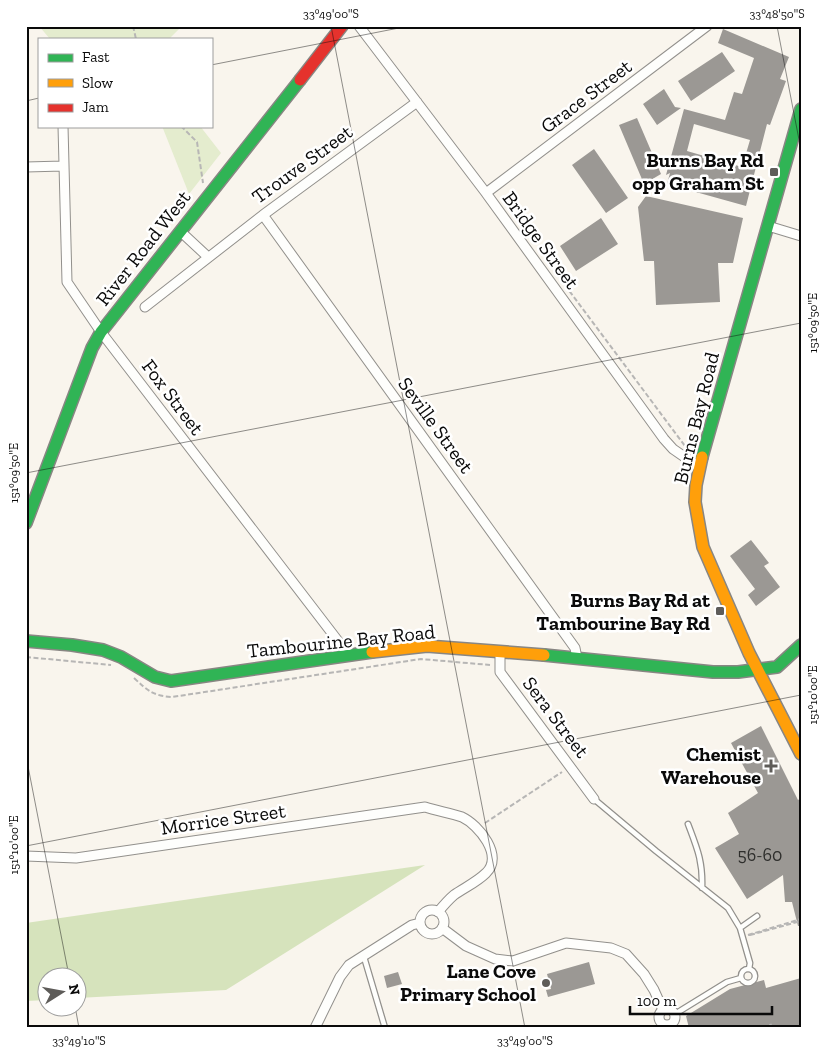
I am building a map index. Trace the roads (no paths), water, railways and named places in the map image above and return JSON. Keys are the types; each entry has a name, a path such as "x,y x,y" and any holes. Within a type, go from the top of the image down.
{"street":[{"name":"River Road West","path":"26,523 92,348 101,332 342,26"},
{"name":"Bridge Street","path":"359,26 486,193 664,440 672,449 700,468"},
{"name":"Grace Street","path":"486,193 708,26"},
{"name":"Trouve Street","path":"145,307 262,214 417,102"},
{"name":"Burns Bay Road","path":"801,109 700,468 695,493 701,539 718,583 757,670 801,754"},
{"name":"Fox Street","path":"63,128 67,282 101,332 348,654"},
{"path":"26,167 63,166"},
{"name":"Seville Street","path":"262,214 576,648 577,658"},
{"path":"768,226 801,236"},
{"path":"180,231 208,257"},
{"name":"Tambourine Bay Road","path":"26,641 103,650 121,657 155,677 171,681 348,654 427,646 577,658 713,672 757,670 772,668 781,664 801,646"},
{"name":"Sera Street","path":"500,652 500,672 572,766 594,799"},
{"name":"Morrice Street","path":"26,856 76,858 425,807 464,818 489,843 493,857 489,870 454,896 438,912"},
{"path":"428,911 438,912 443,918 444,923 442,928 436,933 429,933 423,930 420,923 422,916 428,911"},
{"path":"315,1028 340,977 349,965 412,925 420,923"},
{"path":"442,928 466,946 494,959 513,961 566,943 612,948 626,954 644,974 663,1010"},
{"path":"670,1009 675,1014 675,1021 671,1026 665,1026 660,1022 659,1017 663,1010 670,1009"}],"lane":[{"path":"594,799 728,908 740,928 750,963 749,968"},
{"path":"688,824 700,854 703,871 702,888"},
{"path":"740,928 757,916"},
{"path":"363,955 385,1028"},
{"path":"749,968 755,974 752,982 746,984 740,975 743,970 749,968"},
{"path":"675,1014 727,982 741,978"}],"place":[{"name":"Burns Bay Rd opp Graham St","path":"774,172"},
{"name":"Burns Bay Rd at Tambourine Bay Rd","path":"720,611"},
{"name":"Chemist Warehouse","path":"771,766"},
{"name":"Lane Cove Primary School","path":"546,983"}]}
